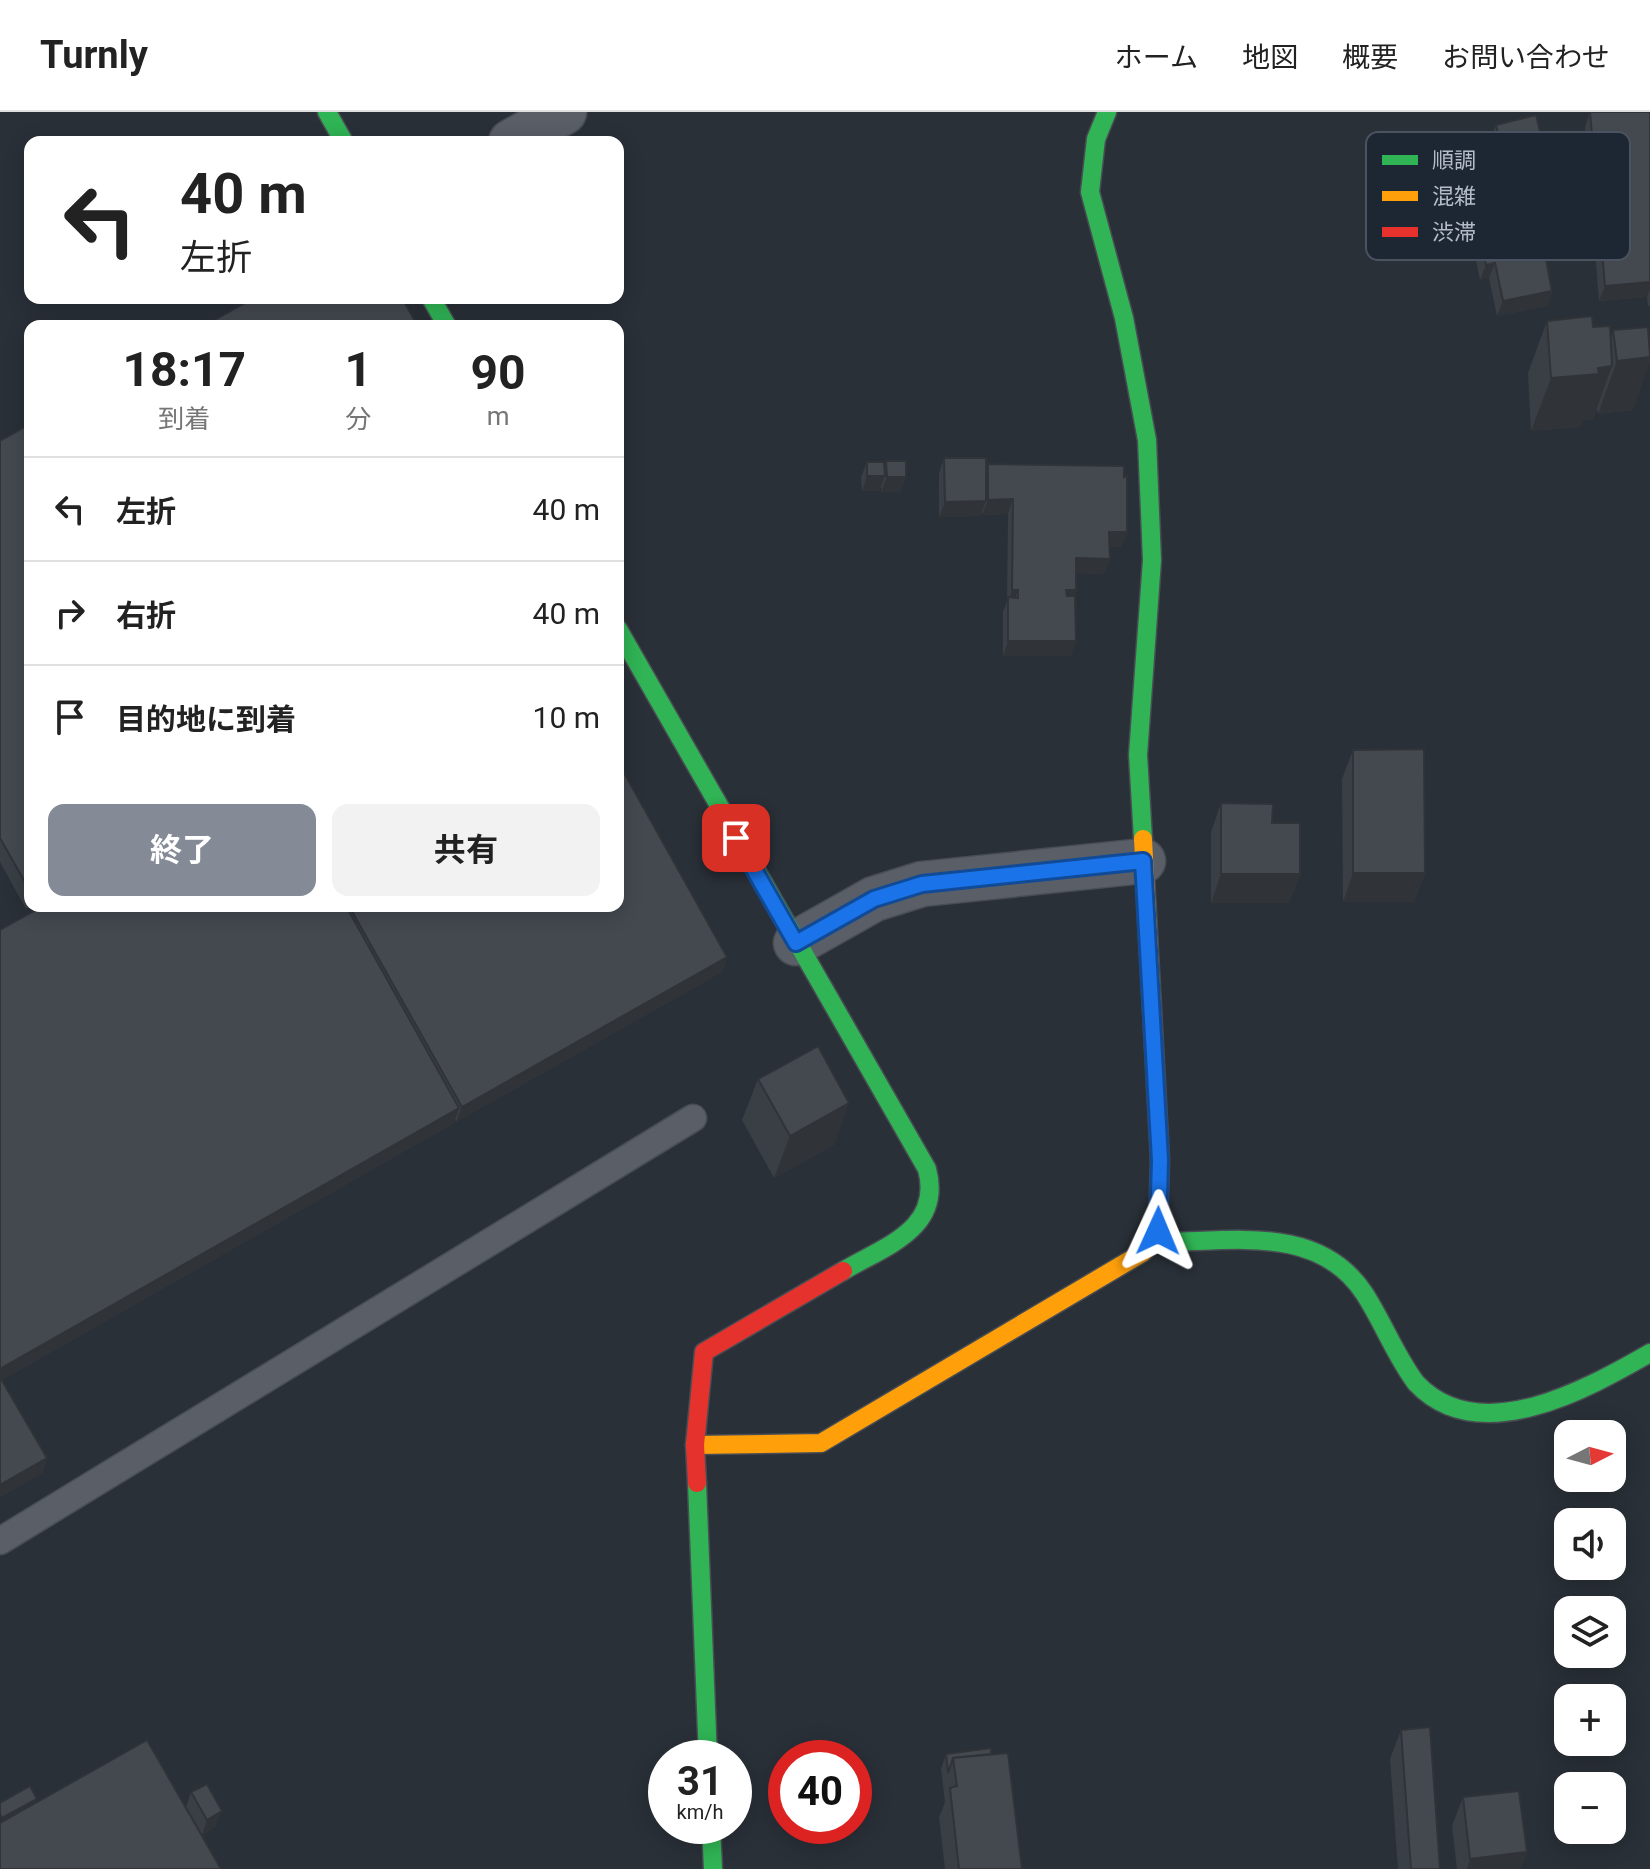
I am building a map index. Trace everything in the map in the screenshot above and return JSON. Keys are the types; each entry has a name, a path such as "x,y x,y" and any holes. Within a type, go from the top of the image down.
{"street":[{"path":"327,112 341,136"},
{"path":"522,136 564,112"},
{"path":"695,1445 821,1443 1142,1253 1154,1242 1158,1231 1160,1160 1138,755 1152,560 1147,440 1124,318 1090,192 1096,139 1107,112"},
{"path":"624,640 927,1169 932,1183 928,1211 909,1232 704,1352 695,1445 707,1740"},
{"path":"796,943 874,899 922,884 1143,861"},
{"path":"1154,1242 1297,1243 1326,1254 1359,1283 1407,1370 1417,1382 1427,1393 1457,1409 1505,1414 1559,1401 1650,1353"},
{"path":"712,1844 713,1869"}],"lane":[{"path":"0,1541 693,1118"}],"building":[{"path":"1590,112 1650,112 1650,282 1605,286 1603,260 1630,260 1630,132 1592,132"},
{"path":"1536,115 1540,132 1498,132 1496,125"},
{"path":"1485,260 1546,260 1552,291 1503,301 1495,263 1486,265"},
{"path":"243,304 405,304 415,320 215,320"},
{"path":"1592,316 1593,327 1610,326 1612,366 1598,368 1599,374 1551,378 1547,321"},
{"path":"1648,327 1650,357 1617,361 1613,330"},
{"path":"24,427 24,880 0,838 0,441"},
{"path":"944,458 986,458 986,501 945,502"},
{"path":"886,461 906,461 906,477 887,477"},
{"path":"867,462 884,462 885,476 867,476"},
{"path":"988,464 1124,466 1124,477 1127,476 1127,532 1109,532 1110,559 1076,558 1076,590 1066,590 1067,596 1075,596 1076,641 1008,641 1008,597 1018,598 1018,590 1012,590 1013,499 988,500"},
{"path":"1424,749 1425,873 1353,873 1353,750"},
{"path":"624,773 727,957 462,1107 352,912 624,912"},
{"path":"1221,803 1273,804 1272,823 1300,823 1300,874 1221,874"},
{"path":"32,912 349,912 459,1108 0,1369 0,930"},
{"path":"818,1046 849,1103 790,1136 758,1079"},
{"path":"0,1377 47,1458 0,1485"},
{"path":"1430,1727 1440,1869 1411,1869 1401,1730"},
{"path":"147,1740 221,1869 0,1869 0,1823"},
{"path":"991,1748 991,1754 953,1758 948,1773 946,1754"},
{"path":"1008,1753 1022,1869 959,1869 950,1788 957,1786 953,1758"},
{"path":"207,1784 222,1811 207,1820 191,1792"},
{"path":"30,1786 37,1799 2,1818 0,1803"},
{"path":"1519,1791 1527,1852 1470,1859 1463,1797"}],"traffic: fast":[{"path":"327,112 341,136"},
{"path":"1107,112 1096,139 1090,192 1124,318 1147,440 1152,560 1138,755 1143,839"},
{"path":"434,304 444,320"},
{"path":"624,639 927,1169 930,1190 927,1207 919,1221 892,1244 843,1271"},
{"path":"1174,1242 1278,1242 1326,1257 1346,1272 1364,1293 1416,1383 1442,1402 1470,1412 1501,1412 1533,1407 1596,1382 1650,1353"},
{"path":"697,1483 707,1740"},
{"path":"712,1844 713,1869"}],"traffic: slow":[{"path":"1143,839 1160,1160 1158,1231 1154,1242"},
{"path":"695,1445 821,1443 1142,1253 1154,1242 1174,1242"}],"traffic: jam":[{"path":"697,1483 695,1445 704,1352 843,1271"}],"route":[{"path":"736,838 796,943 874,899 922,884 1143,861 1160,1160 1158,1231"}]}
